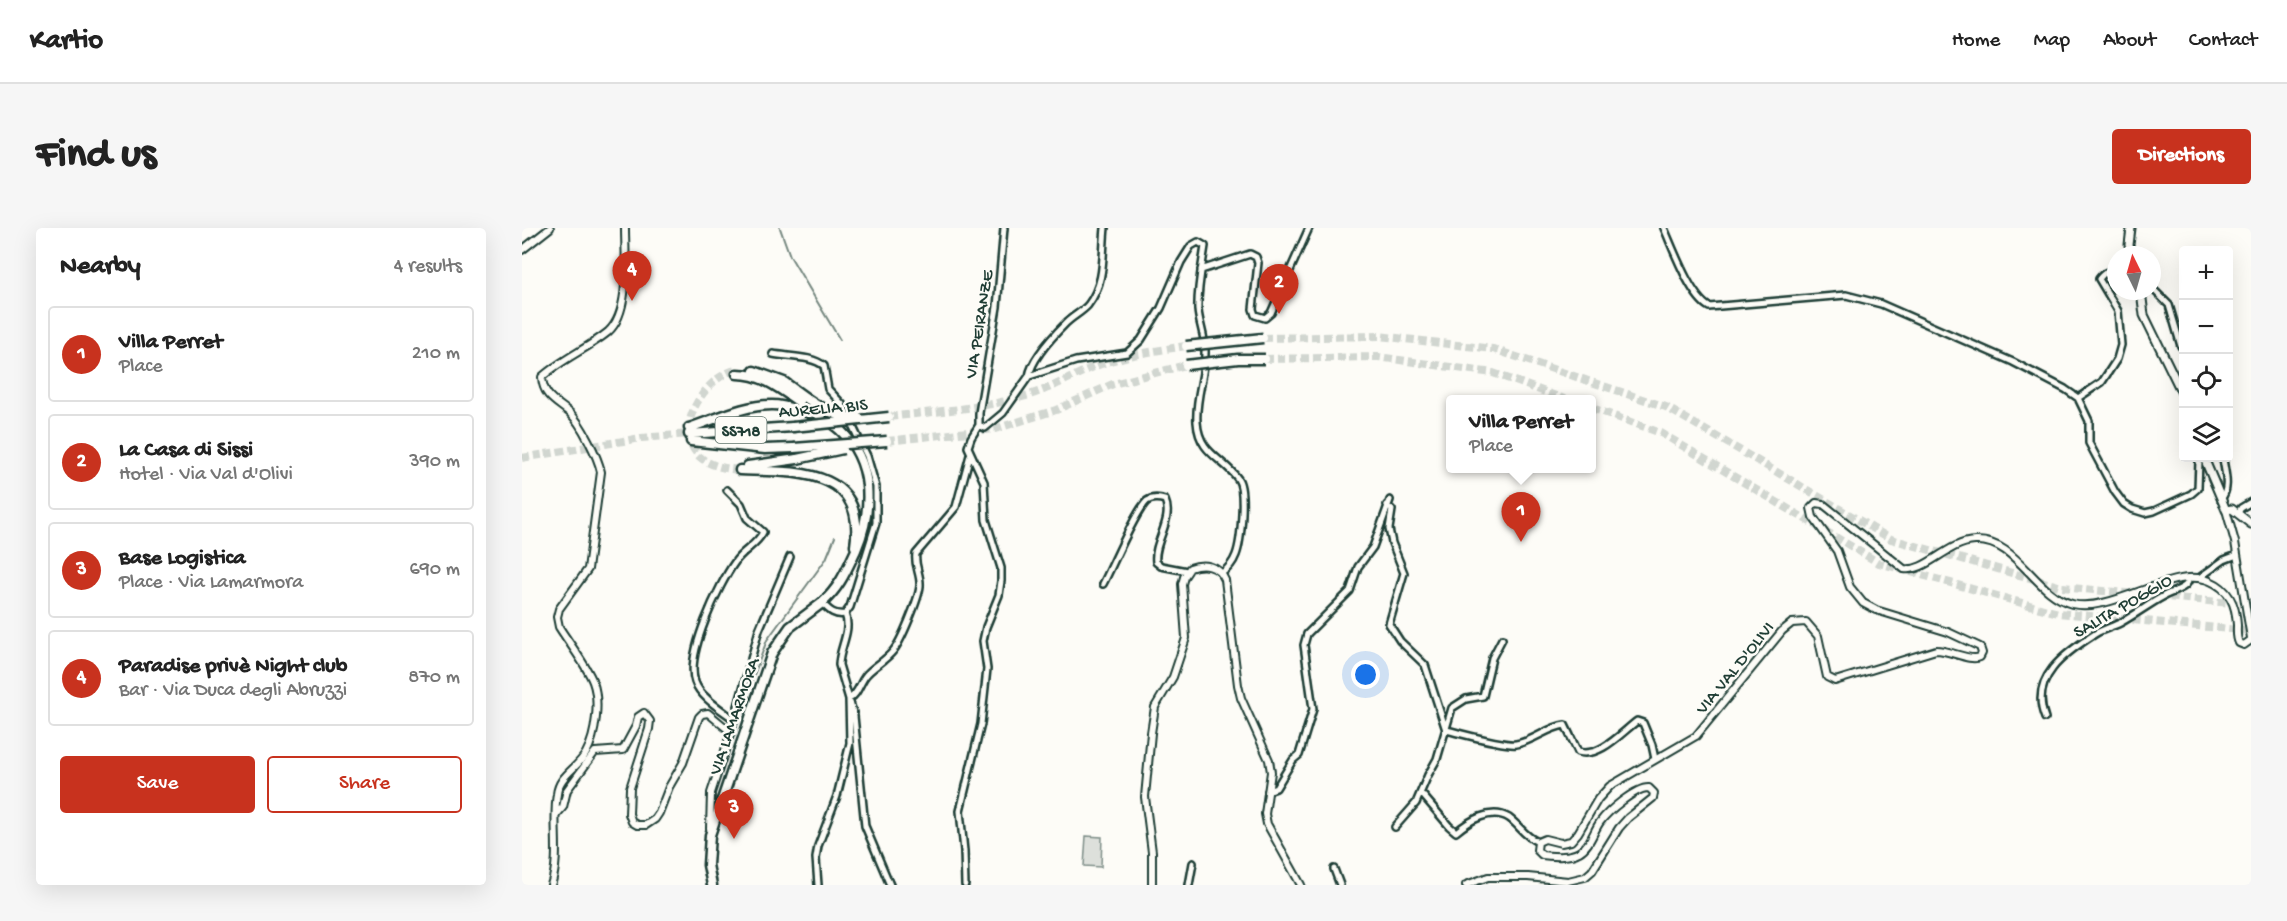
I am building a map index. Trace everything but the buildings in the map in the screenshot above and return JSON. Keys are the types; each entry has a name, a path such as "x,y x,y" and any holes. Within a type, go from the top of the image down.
{"main road":[{"path":"2129,246 2131,228"},
{"path":"2142,300 2144,315 2179,387"},
{"path":"1186,346 1263,338"},
{"path":"1186,365 1238,359 1265,359"},
{"name":"VIA LAMARMORA","path":"712,885 708,865 710,835 772,653 790,627 822,603 841,583 863,534 868,510 865,470 848,438 838,428 785,391 753,374 736,372 752,370 771,375 822,408 844,416 889,415"},
{"path":"690,434 734,411 753,406 775,405 819,415"},
{"name":"AURELIA BIS","path":"690,434 793,427 889,415"},
{"name":"SS718","path":"690,434 756,449 887,441 741,468 808,474 828,480 841,490 852,508 856,531 854,553"},
{"path":"2206,462 2226,510 2232,509 2251,524"}],"street":[{"path":"522,250 550,228"},
{"path":"551,885 555,871 556,793 560,783 586,754 592,739 596,692 592,680 560,627 557,617 559,609 588,569 601,472 599,460 588,440 571,414 560,407 545,391 542,378 551,369 609,331 619,318 624,289 625,228"},
{"name":"VIA PEIRANZE","path":"970,455 969,443 979,425 978,413 997,307 1004,228"},
{"path":"979,425 986,428 995,422 1029,376 1034,359 1067,322 1087,306 1095,294 1102,276 1105,228"},
{"path":"1201,270 1250,254 1256,257 1258,263 1253,309 1255,315 1265,318 1271,313 1309,228"},
{"path":"1664,228 1696,294 1706,305 1713,307 1829,296 1864,298 2013,362 2065,389 2078,398 2089,421 2089,443 2115,492 2124,504 2132,509 2145,513 2154,511 2191,494 2198,488 2199,462"},
{"path":"1029,376 1076,360 1127,352 1141,340 1157,315 1181,262 1191,246 1198,242 1205,246 1198,309 1205,351 1198,393 1197,423 1201,439 1208,452 1238,477 1242,488 1238,548 1232,563 1222,573"},
{"path":"2107,272 2099,279 2107,292"},
{"path":"2161,297 2169,305 2179,339"},
{"path":"2078,398 2102,382 2117,359 2121,345 2118,311 2111,300"},
{"path":"773,354 811,358 824,366 828,389 842,404 873,472 877,495 876,523 850,607 845,614 847,626 839,665 854,716 865,826 890,885"},
{"path":"849,699 854,696 867,674 892,653 899,643 920,590 921,579 915,564 916,554 956,507 970,455"},
{"path":"965,885 960,812 981,724 987,669 985,634 999,595 1001,581 1001,568 986,520 984,482 970,455"},
{"path":"2221,499 2227,487 2224,462"},
{"name":"VIA LAMARMORA","path":"727,490 741,504 747,518 763,532 760,538 736,560 723,583 704,625 693,668 694,680 700,690 735,720"},
{"path":"1103,584 1136,518 1147,502 1155,498 1165,500 1167,509 1155,552 1156,562 1187,571"},
{"path":"1268,790 1276,788 1293,760 1299,755 1311,718 1313,709 1304,645 1307,634 1350,591 1358,567 1373,547 1388,502 1392,510 1389,529 1392,543 1404,573 1389,624 1400,641 1425,665 1446,730"},
{"path":"2238,513 2241,508 2251,502"},
{"name":"VIA VAL D'OLIVI","path":"1538,842 1545,839 1560,843 1571,841 1602,794 1610,786 1702,731 1782,631 1792,623 1806,622 1816,631 1827,677 1835,681 1936,650 1949,651 1972,659 1978,659 1982,655 1980,647 1959,636 1876,610 1863,603 1851,587 1837,551 1813,517 1810,508 1816,503 1823,504 1904,569 1918,568 1959,543 1983,541 2003,549 2054,595 2069,603 2096,604 2190,578 2199,578 2225,590 2235,607 2239,643 2244,645 2251,639 2237,555 2226,510"},
{"path":"2199,578 2224,560 2237,555"},
{"name":"VIA LAMARMORA","path":"731,732 759,630 790,557"},
{"path":"1152,885 1152,852 1145,797 1155,707 1173,677 1186,638 1182,584 1187,571 1203,565 1213,567 1222,573 1227,585 1241,698 1269,760 1271,772 1265,814 1267,824 1301,885"},
{"name":"SALITA POGGIO","path":"2044,718 2042,693 2046,676 2052,667 2095,633 2118,624 2185,586 2190,578"},
{"path":"822,603 833,613 845,614"},
{"path":"1395,828 1408,815 1421,793 1437,759 1452,708 1466,699 1483,696 1492,658 1502,639"},
{"path":"818,885 816,858 818,846 837,796 850,743 849,699"},
{"path":"556,814 563,807 567,790 592,756 599,750 623,750 642,713 649,717 649,729 630,788 629,814 632,822 637,825 646,825 659,813 669,787 683,763 702,714 711,714 731,732 710,797 710,835"},
{"path":"1446,730 1515,744 1565,725 1578,752 1584,754 1607,745 1637,721 1643,723 1652,745 1654,759"},
{"path":"1421,793 1456,832 1476,818 1499,816 1510,819 1530,839 1538,842 1538,850 1542,855 1575,854 1587,845 1603,818 1623,801 1645,787 1654,793 1652,800 1628,818 1619,828 1599,862 1585,877 1568,881 1528,877 1488,877 1466,885"},
{"path":"713,788 719,792 725,789"},
{"path":"713,788 721,801"},
{"path":"710,797 721,801"},
{"path":"1189,885 1193,863"},
{"path":"1334,869 1340,885"}],"shaded area":[{"path":"1086,836 1102,837 1101,867 1084,866"}],"waterway":[{"path":"780,228 790,256 840,340"},
{"path":"738,718 767,640 826,559 835,537"}],"tunnel":[{"path":"1263,338 1379,336 1493,349 1666,407 1891,539 2062,587 2251,605"},
{"path":"889,417 1012,400 1046,389 1106,362 1186,346"},
{"path":"1265,359 1378,357 1493,373 1553,395"},
{"path":"887,441 995,429 1056,410 1113,384 1186,365"},
{"path":"735,370 712,383 703,394 695,406 690,420 689,433 692,446 704,460 740,470"},
{"path":"1596,409 1661,433 1879,563 2058,613 2251,631"},
{"path":"522,458 641,438 689,434"}],"place":[{"name":"Paradise privè Night club","path":"632,301"},
{"name":"La Casa di Sissi","path":"1279,314"},
{"name":"Villa Perret","path":"1521,542"},
{"name":"Base Logistica","path":"734,839"}]}
